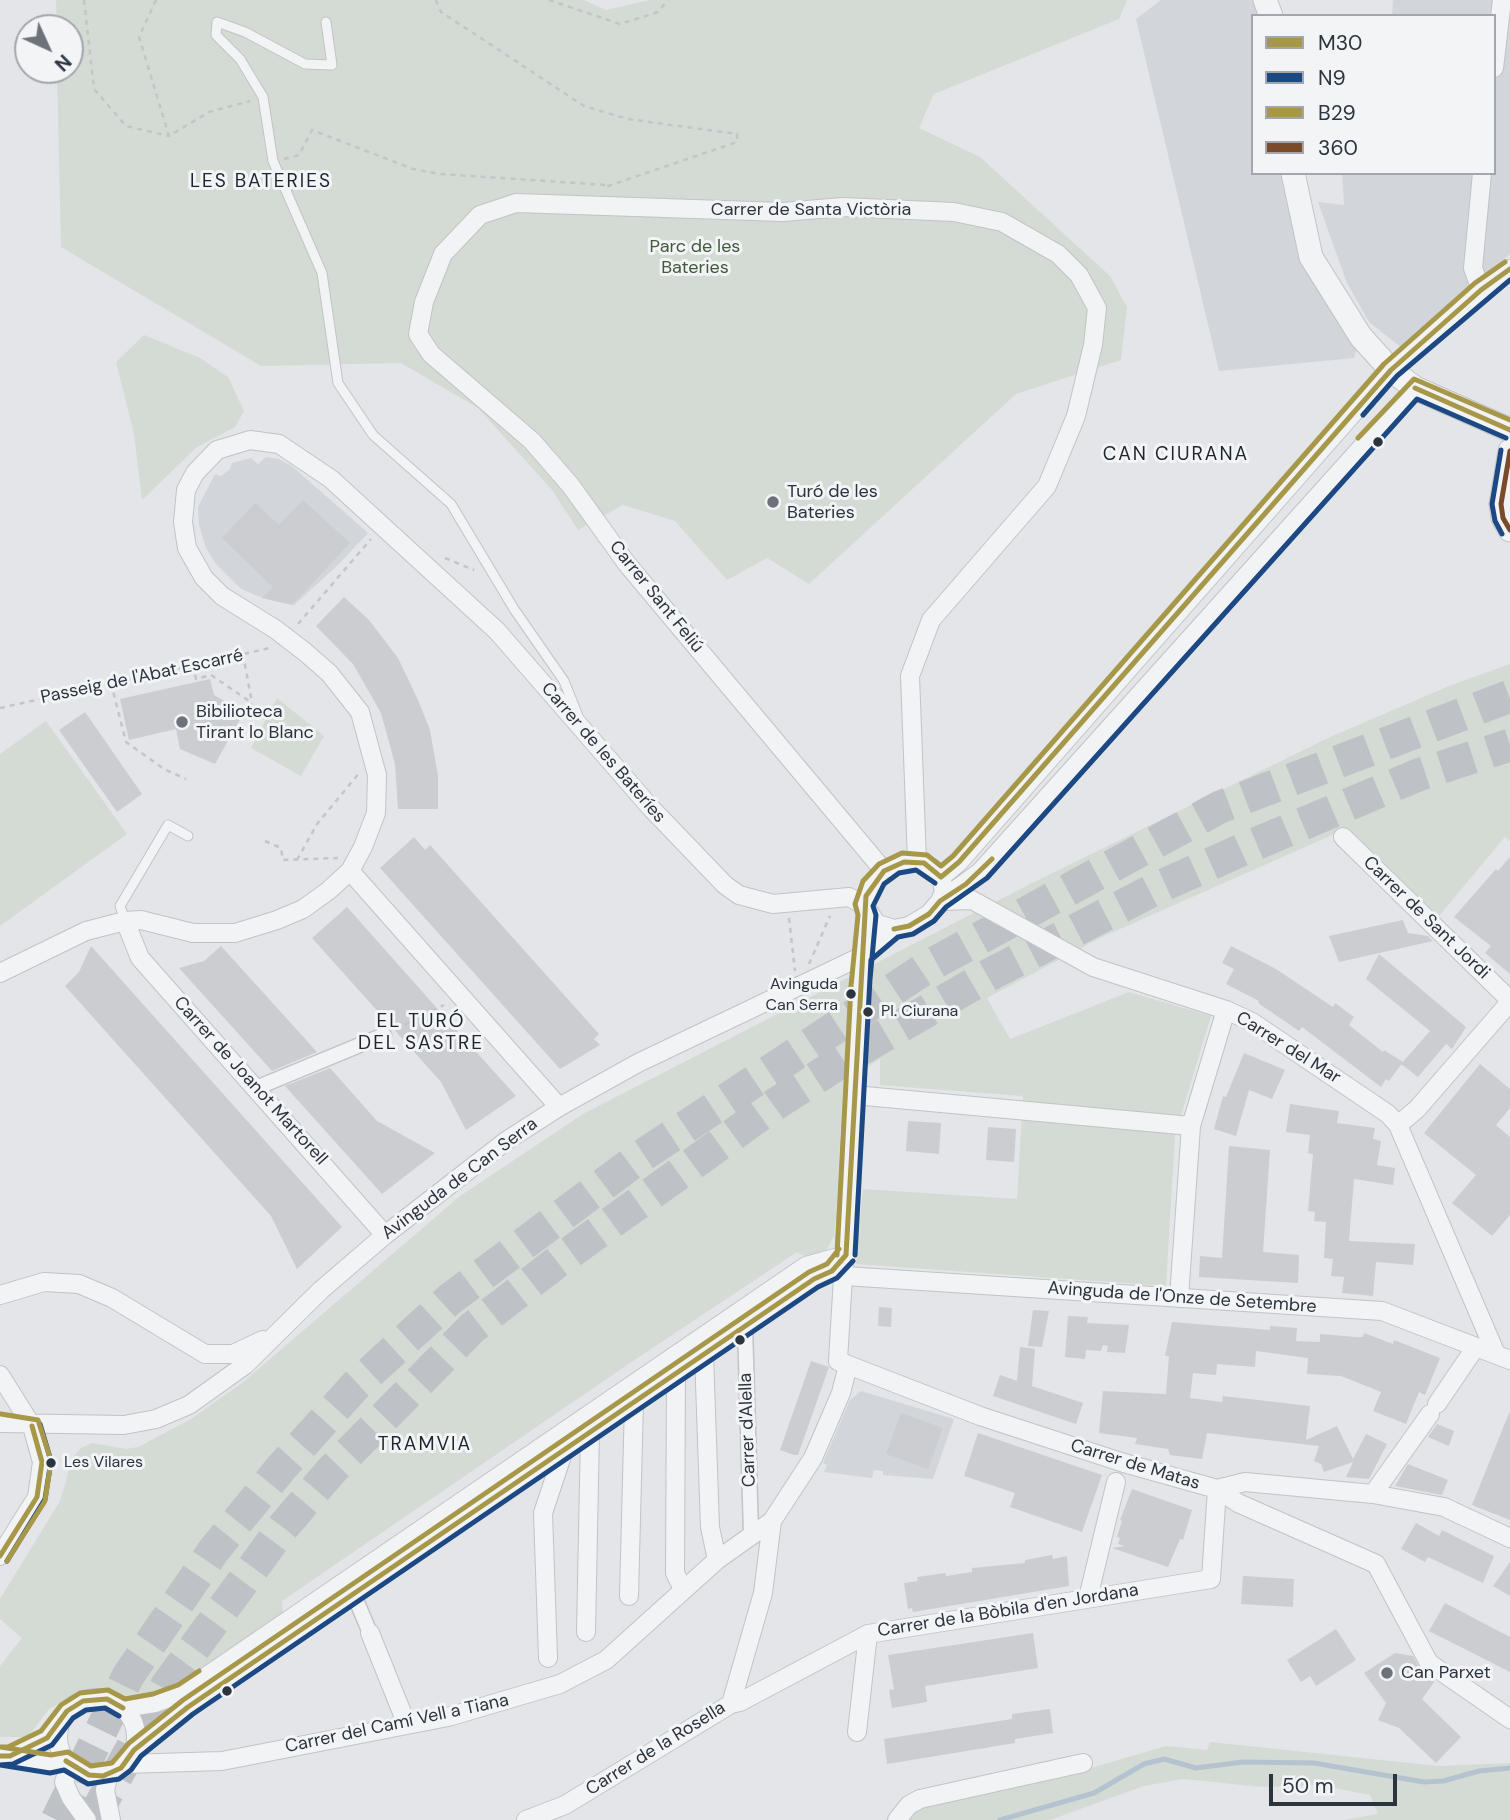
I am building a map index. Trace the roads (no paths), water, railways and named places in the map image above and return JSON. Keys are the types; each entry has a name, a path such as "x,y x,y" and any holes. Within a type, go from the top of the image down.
{"street":[{"path":"1496,51 1502,0"},
{"path":"1293,175 1311,257 1361,337 1391,370 1415,388 1510,430"},
{"path":"1481,290 1474,268 1482,175"},
{"name":"Carrer de Santa Victòria","path":"418,334 424,302 443,254 480,215 516,203 783,212 843,206 954,212 1002,222 1058,254 1079,275 1097,309 1093,345 1076,416 1047,486 931,620 910,676 917,861"},
{"path":"941,877 959,862 1391,370 1481,290 1510,269"},
{"name":"Carrer Sant Feliú","path":"418,334 431,354 532,441 662,606 884,871"},
{"path":"866,910 877,924 894,929 919,921 940,901 980,872 1415,388"},
{"name":"Carrer de les Bateríes","path":"354,864 376,813 377,775 360,712 329,673 305,652 275,629 222,596 204,578 187,548 183,522 186,490 195,473 217,450 250,440 279,444 331,479 496,631 725,886 754,901 786,905 849,897 866,910"},
{"path":"1510,451 1501,504 1503,517 1510,530"},
{"name":"Carrer de Sant Jordi","path":"1343,837 1510,1001"},
{"path":"848,1365 838,1362 862,956 870,886 884,871 904,862 917,861 932,868 941,877 944,891 940,901"},
{"path":"0,973 86,931 125,921 141,920 193,933 235,933 303,909 354,864 460,997 559,1107"},
{"name":"Carrer del Mar","path":"940,901 966,898 972,900 1093,967 1226,1010 1252,1022 1388,1114 1398,1125 1503,1357"},
{"name":"Carrer de Joanot Martorell","path":"125,921 140,958 385,1234"},
{"name":"Avinguda de Can Serra","path":"0,1423 32,1426 139,1423 173,1413 245,1365 385,1234 485,1155 559,1107 638,1063 862,956 894,929"},
{"path":"1398,1125 1417,1109 1510,1001"},
{"path":"1179,1298 1191,1126 1226,1010"},
{"path":"256,1088 384,1035"},
{"path":"854,1095 1191,1126"},
{"path":"111,1820 105,1790 110,1774 188,1707 744,1326 814,1279 832,1271 846,1255"},
{"path":"123,1708 155,1703 183,1693 806,1266 846,1255"},
{"name":"Avinguda de l'Onze de Setembre","path":"845,1276 1382,1311 1503,1357"},
{"path":"0,1295 44,1282 79,1284 112,1298 205,1354 233,1354 278,1332"},
{"name":"Carrer d'Alella","path":"744,1326 751,1534"},
{"path":"1373,1494 1475,1348"},
{"path":"205,1354 213,1374 205,1394"},
{"path":"704,1354 709,1527 717,1560"},
{"name":"Carrer de Matas","path":"848,1365 980,1416 1124,1463 1217,1489 1245,1482 1373,1494 1444,1507 1510,1538"},
{"name":"Carrer del Camí Vell a Tiana","path":"129,1757 222,1761 407,1725 500,1704 560,1684 606,1660 717,1560 772,1521 813,1458 841,1393 848,1365"},
{"path":"676,1373 675,1573 683,1589"},
{"path":"0,1374 32,1426 42,1462 37,1497 0,1556"},
{"path":"629,1596 634,1402"},
{"path":"586,1632 590,1433"},
{"path":"548,1658 543,1513 564,1450"},
{"path":"1088,1598 1116,1482"},
{"path":"1217,1489 1238,1503 1376,1564 1429,1663 1510,1719"},
{"name":"Carrer de la Bòbila d'en Jordana","path":"731,1704 740,1702 868,1634 1211,1579 1217,1489"},
{"name":"Carrer de la Rosella","path":"526,1820 565,1805 731,1704 763,1593 772,1521"},
{"path":"354,1595 407,1725"},
{"path":"857,1732 868,1634"},
{"path":"5,1756 47,1738 72,1707 89,1699 107,1699 123,1708 135,1727 129,1757"},
{"path":"61,1722 58,1742 68,1763 64,1782 71,1798 87,1820"},
{"path":"5,1756 51,1764 68,1763 89,1775 110,1774"},
{"path":"897,1820 909,1805 920,1799 1083,1763"}],"lane":[{"path":"326,22 332,65 305,64 245,32 217,22 216,36 240,59 263,97 273,161 322,274 338,383 373,435 451,503 514,609 564,681 586,734"},
{"path":"125,921 120,906 153,857 168,825 188,836"}],"waterway":[{"path":"1000,1820 1094,1793 1144,1764 1164,1759 1196,1768 1243,1762 1314,1763 1424,1782 1510,1768"}],"tunnel":[{"path":"57,1820 128,1676 214,1550 281,1468 356,1385 450,1299 640,1157 927,967 1220,807 1510,696"},
{"path":"92,1820 167,1685 283,1527 331,1471 472,1328 561,1259 774,1105 856,1052 989,975 1157,888 1246,848 1418,775 1510,745"}],"place":[{"name":"Turó de les Bateries","path":"773,502"},
{"name":"Bibilioteca Tirant lo Blanc","path":"182,722"},
{"name":"Avinguda Can Serra","path":"851,994"},
{"name":"Pl. Ciurana","path":"868,1012"},
{"name":"Les Vilares","path":"51,1463"},
{"name":"Can Parxet","path":"1387,1673"}],"district":[{"name":"LES BATERIES","path":"261,182"},
{"name":"CAN CIURANA","path":"1176,455"},
{"name":"EL TURÓ DEL SASTRE","path":"421,1033"},
{"name":"TRAMVIA","path":"425,1445"}],"park label":[{"name":"Parc de les Bateries","path":"695,257"}]}
